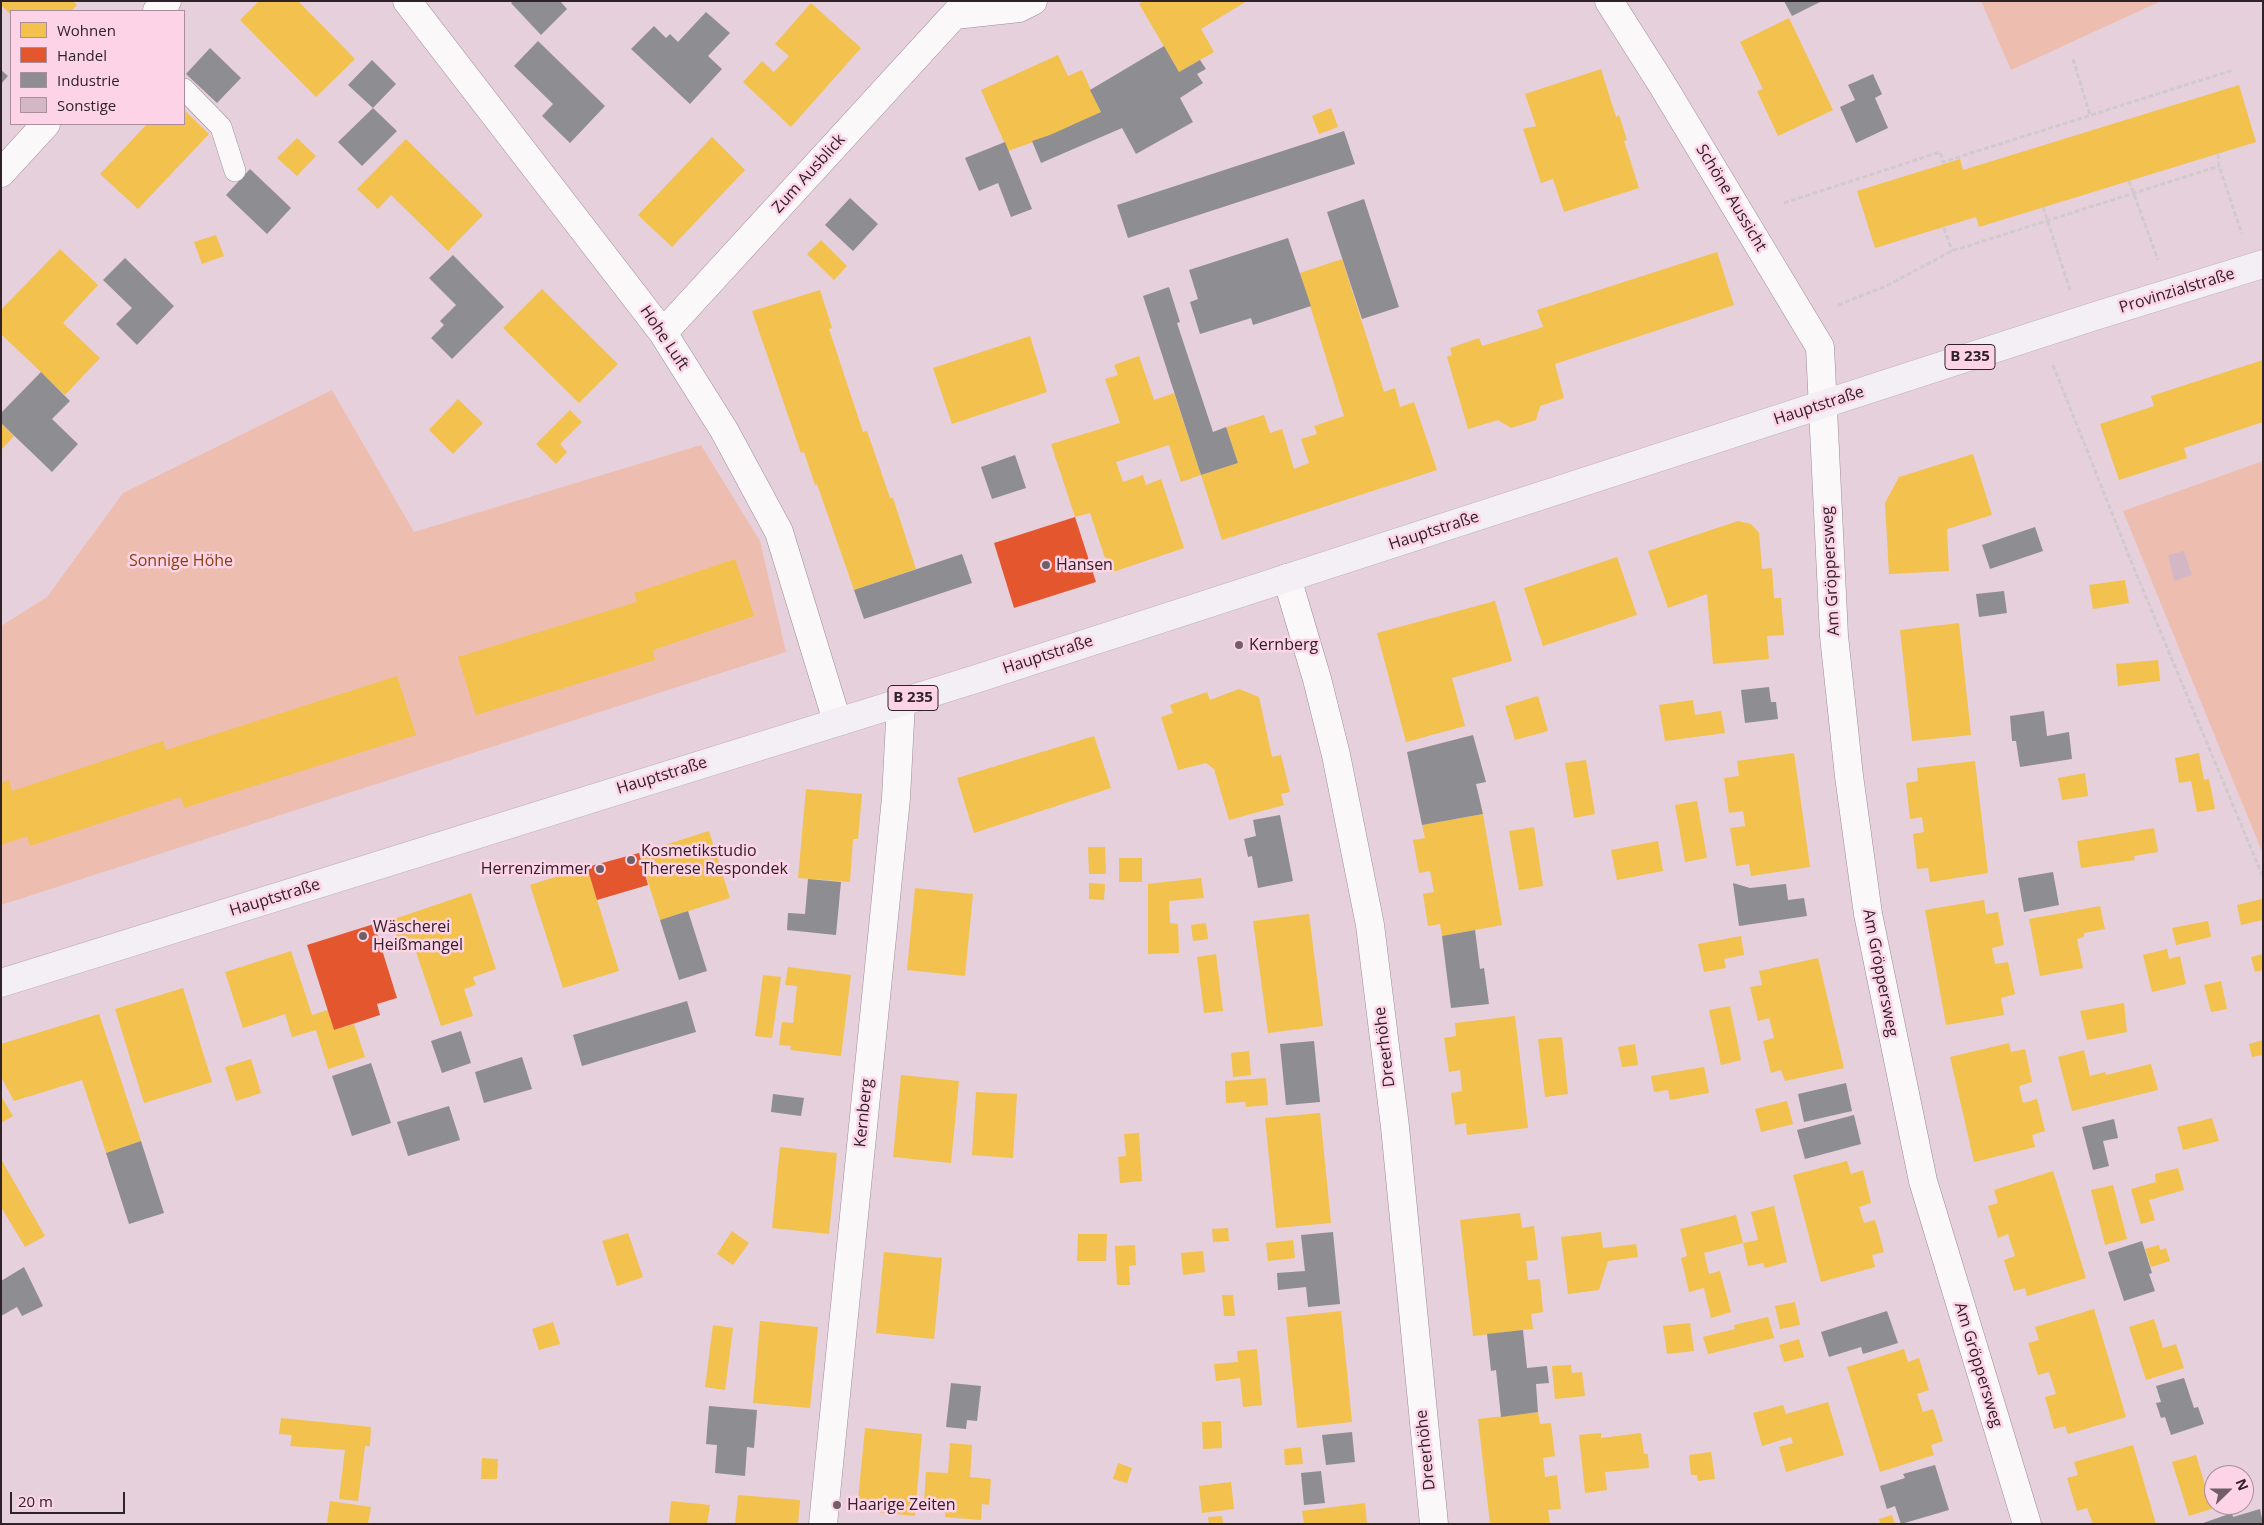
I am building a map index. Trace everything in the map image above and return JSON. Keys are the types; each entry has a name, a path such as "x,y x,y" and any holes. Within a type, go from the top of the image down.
{"main road":[{"name":"Provinzialstraße","path":"2086,319 2258,266"},
{"name":"Hauptstraße","path":"1,983 901,702 2086,319"}],"street":[{"path":"158,10 167,1"},
{"name":"Hohe Luft","path":"407,1 664,333 724,430 779,532 837,722"},
{"name":"Zum Ausblick","path":"664,333 961,8 1019,8 1033,1"},
{"name":"Schöne Aussicht","path":"1609,1 1663,86 1820,347 1822,405"},
{"path":"1,173 45,125"},
{"name":"Am Gröppersweg","path":"1822,405 1834,636 1849,776 1871,930 1923,1180 2027,1524"},
{"name":"Dreerhöhe","path":"1287,578 1317,679 1336,755 1370,924 1395,1127 1434,1524"},
{"name":"Kernberg","path":"823,1524 896,798 901,702"}],"lane":[{"path":"185,90 221,127 235,171"}],"path":[{"path":"2073,60 2090,116"},
{"path":"1784,204 1940,152 1943,162 2234,70"},
{"path":"2218,154 2219,166 2258,266"},
{"path":"1838,305 1886,286 1952,251 2219,166"},
{"path":"2128,181 2170,293"},
{"path":"2043,207 2086,319"},
{"path":"1944,228 1952,251"},
{"path":"2041,335 2137,576 2263,877"}],"green space":[{"path":"1981,1 2161,1 2011,70"},
{"name":"Sonnige Höhe","path":"332,390 414,532 701,445 760,541 786,652 1,905 1,626 47,597 123,493"},
{"path":"2263,461 2263,854 2123,511"}],"building: Wohnen":[{"path":"1,1 73,1 77,5 72,10 10,10 10,14 1,5"},
{"path":"259,1 298,1 355,59 316,97 240,20"},
{"path":"1144,1 1247,1 1201,29 1214,52 1179,72 1139,4"},
{"path":"811,3 861,48 791,127 743,82 762,61 774,72 789,56 775,44"},
{"path":"1789,18 1833,110 1778,136 1757,91 1763,89 1740,42"},
{"path":"1058,55 1068,76 1082,70 1101,112 1050,136 1008,151 981,90"},
{"path":"1601,69 1616,117 1619,115 1627,140 1624,141 1639,188 1564,212 1553,179 1541,183 1523,129 1536,126 1525,94"},
{"path":"2239,85 2256,142 1979,227 1976,217 1875,248 1857,191 1960,159 1963,170"},
{"path":"1331,108 1338,127 1319,134 1312,116"},
{"path":"185,111 209,134 138,209 100,174 146,125 185,125"},
{"path":"712,137 745,170 672,247 638,215"},
{"path":"297,138 316,156 297,176 277,158"},
{"path":"406,139 483,215 448,251 391,195 378,209 357,189"},
{"path":"216,235 224,256 202,264 194,242"},
{"path":"821,240 847,266 834,280 807,254"},
{"path":"60,249 98,285 63,323 100,358 65,395 1,334 1,310"},
{"path":"1717,252 1734,305 1555,364 1564,398 1540,406 1536,420 1511,428 1498,420 1468,429 1447,357 1452,355 1450,348 1479,338 1482,346 1543,327 1537,310"},
{"path":"1342,259 1384,392 1395,388 1400,407 1414,402 1437,470 1222,540 1201,475 1238,463 1226,427 1264,415 1270,433 1282,429 1294,469 1309,463 1301,439 1317,434 1314,426 1344,416 1300,273"},
{"path":"542,289 618,364 579,403 503,328"},
{"path":"820,290 832,328 829,329 863,432 867,431 890,498 893,498 916,569 854,590 817,484 815,485 804,452 801,453 752,311"},
{"path":"1030,336 1047,392 952,424 933,368"},
{"path":"1139,356 1154,400 1174,393 1201,475 1181,482 1169,445 1116,462 1123,482 1143,475 1146,485 1161,479 1184,548 1110,573 1090,513 1075,517 1051,444 1120,423 1105,379 1118,375 1114,365"},
{"path":"2263,360 2263,422 2184,448 2187,458 2119,480 2100,424 2154,406 2151,396"},
{"path":"458,399 483,423 453,454 429,430"},
{"path":"570,410 582,422 560,444 567,452 556,464 536,444"},
{"path":"1,423 14,436 1,450"},
{"path":"1973,454 1992,515 1947,529 1949,571 1889,574 1885,503 1899,477"},
{"path":"1738,521 1751,524 1759,533 1762,569 1772,568 1774,598 1781,598 1784,635 1767,636 1769,659 1713,664 1707,594 1668,608 1648,551"},
{"path":"1617,557 1637,615 1543,646 1524,588"},
{"path":"735,559 754,616 653,650 655,660 476,715 458,657 637,602 634,593"},
{"path":"2125,580 2129,603 2093,609 2089,585"},
{"path":"1495,601 1512,661 1452,678 1465,726 1406,742 1377,633"},
{"path":"1959,623 1971,735 1912,741 1900,630"},
{"path":"2158,660 2160,681 2118,686 2116,664"},
{"path":"397,676 416,735 184,808 181,797 30,846 27,836 1,845 1,783 9,780 12,791 163,741 166,750"},
{"path":"1239,689 1259,697 1272,757 1281,755 1290,792 1281,794 1284,805 1229,820 1214,769 1206,763 1178,770 1161,717 1173,713 1170,705 1207,692 1210,700"},
{"path":"1538,696 1548,731 1515,740 1505,706"},
{"path":"1693,700 1695,715 1721,711 1725,733 1665,741 1659,705"},
{"path":"1094,736 1111,788 974,833 957,778"},
{"path":"1794,753 1810,867 1751,876 1749,864 1736,866 1730,828 1745,826 1743,811 1729,813 1724,778 1739,776 1737,761"},
{"path":"2199,753 2204,780 2209,779 2215,809 2197,812 2191,781 2179,783 2175,758"},
{"path":"1586,760 1595,814 1574,818 1565,763"},
{"path":"1975,761 1988,873 1930,882 1928,868 1917,869 1913,834 1924,832 1922,817 1910,819 1906,783 1918,781 1917,768"},
{"path":"2085,773 2088,796 2062,800 2058,778"},
{"path":"806,789 862,794 858,839 853,839 850,882 798,878"},
{"path":"1697,801 1707,858 1685,862 1675,805"},
{"path":"1483,814 1502,925 1442,936 1440,924 1428,926 1423,894 1434,892 1430,871 1419,873 1413,840 1425,838 1422,825"},
{"path":"1534,827 1543,886 1519,890 1509,831"},
{"path":"2154,828 2158,852 2134,856 2135,860 2081,868 2077,841"},
{"path":"709,831 730,898 660,920 639,853"},
{"path":"1658,841 1663,871 1617,880 1611,850"},
{"path":"1088,847 1105,847 1106,874 1089,874"},
{"path":"1119,858 1142,858 1142,882 1119,882"},
{"path":"587,867 619,971 563,988 530,885"},
{"path":"1201,878 1204,898 1169,901 1170,923 1178,924 1179,953 1148,954 1148,884"},
{"path":"1089,883 1105,884 1104,900 1089,899"},
{"path":"915,888 973,894 965,976 907,970"},
{"path":"471,893 496,969 473,977 476,985 464,989 473,1016 441,1026 415,949 402,953 391,920"},
{"path":"2262,899 2263,920 2241,925 2237,905"},
{"path":"1984,900 1986,914 1998,912 2004,945 1992,948 1995,964 2008,962 2015,994 2001,998 2004,1015 1946,1025 1925,910"},
{"path":"2100,906 2105,929 2084,933 2084,937 2077,939 2083,968 2040,976 2029,919"},
{"path":"1309,914 1323,1026 1268,1033 1253,921"},
{"path":"2208,921 2211,937 2176,945 2172,928"},
{"path":"1206,923 1208,939 1193,941 1191,925"},
{"path":"1741,936 1744,955 1724,959 1726,968 1704,972 1698,944"},
{"path":"2167,949 2169,959 2180,956 2186,984 2152,992 2143,955"},
{"path":"291,951 312,1015 328,1010 334,1030 354,1024 365,1057 328,1069 316,1030 292,1037 285,1014 243,1028 225,972"},
{"path":"1216,954 1223,1011 1204,1013 1197,957"},
{"path":"2263,954 2263,970 2255,972 2251,957"},
{"path":"1818,958 1844,1068 1785,1081 1781,1070 1771,1073 1763,1041 1774,1038 1769,1018 1758,1021 1750,987 1762,985 1759,971"},
{"path":"788,967 851,975 841,1056 790,1050 791,1046 779,1045 782,1022 793,1023 797,986 785,985"},
{"path":"763,975 781,977 772,1038 755,1036"},
{"path":"2221,981 2227,1009 2211,1012 2204,985"},
{"path":"183,988 212,1082 144,1103 115,1009"},
{"path":"2124,1003 2127,1032 2087,1040 2080,1011"},
{"path":"1730,1006 1741,1060 1721,1065 1709,1010"},
{"path":"99,1014 141,1141 106,1153 82,1080 14,1101 1,1077 1,1044"},
{"path":"1515,1016 1528,1128 1467,1135 1466,1123 1455,1125 1451,1093 1462,1091 1460,1070 1449,1072 1444,1038 1456,1036 1455,1023"},
{"path":"1562,1037 1568,1094 1545,1097 1538,1039"},
{"path":"2263,1040 2263,1055 2252,1057 2249,1044"},
{"path":"2009,1043 2011,1052 2025,1049 2032,1082 2019,1086 2023,1103 2037,1099 2045,1131 2032,1135 2035,1147 1974,1162 1950,1057"},
{"path":"1635,1044 1638,1065 1622,1067 1618,1047"},
{"path":"2084,1050 2090,1076 2105,1072 2106,1075 2151,1064 2158,1090 2072,1111 2058,1057"},
{"path":"1249,1051 1251,1075 1233,1077 1231,1053"},
{"path":"251,1059 261,1093 236,1101 225,1067"},
{"path":"1704,1067 1709,1093 1670,1100 1668,1090 1654,1092 1651,1076"},
{"path":"901,1075 959,1081 951,1163 893,1157"},
{"path":"1266,1078 1268,1105 1246,1107 1245,1102 1226,1103 1225,1081"},
{"path":"976,1092 1017,1094 1013,1158 972,1155"},
{"path":"1,1096 13,1116 1,1123"},
{"path":"1787,1101 1793,1124 1761,1132 1755,1109"},
{"path":"1320,1113 1331,1223 1276,1228 1265,1118"},
{"path":"2212,1118 2219,1141 2183,1150 2177,1127"},
{"path":"1139,1133 1142,1181 1120,1183 1118,1157 1126,1156 1124,1134"},
{"path":"780,1147 837,1153 829,1234 772,1228"},
{"path":"1,1159 45,1236 25,1247 1,1207"},
{"path":"1847,1161 1851,1174 1863,1170 1871,1203 1859,1207 1864,1223 1875,1220 1884,1252 1872,1255 1875,1267 1821,1282 1793,1175"},
{"path":"2178,1168 2184,1190 2149,1200 2155,1220 2141,1224 2131,1189 2156,1182 2155,1174"},
{"path":"2053,1171 2086,1278 2027,1296 2025,1288 2014,1291 2004,1260 2015,1256 2008,1234 1998,1238 1988,1206 1998,1203 1994,1190"},
{"path":"2113,1185 2127,1239 2105,1245 2091,1190"},
{"path":"1774,1206 1787,1262 1765,1268 1763,1263 1748,1266 1743,1243 1758,1240 1751,1212"},
{"path":"1520,1213 1522,1228 1534,1226 1538,1260 1526,1261 1528,1280 1540,1279 1543,1312 1531,1314 1533,1329 1473,1336 1460,1220"},
{"path":"1736,1215 1743,1243 1704,1253 1709,1274 1720,1271 1731,1312 1711,1318 1704,1288 1689,1292 1681,1258 1687,1256 1680,1229"},
{"path":"1228,1228 1229,1241 1213,1242 1212,1229"},
{"path":"732,1231 749,1243 733,1265 717,1254"},
{"path":"1601,1232 1603,1248 1636,1244 1638,1257 1608,1261 1599,1290 1568,1294 1561,1237"},
{"path":"628,1233 643,1277 617,1286 602,1241"},
{"path":"1078,1234 1107,1234 1106,1261 1077,1261"},
{"path":"1293,1240 1295,1258 1268,1261 1266,1243"},
{"path":"1135,1245 1136,1265 1129,1266 1130,1285 1117,1285 1115,1246"},
{"path":"2159,1245 2160,1250 2166,1248 2170,1261 2151,1267 2145,1249"},
{"path":"1203,1251 1205,1272 1183,1275 1181,1253"},
{"path":"884,1252 942,1258 934,1339 876,1333"},
{"path":"1222,1295 1233,1295 1235,1316 1224,1316"},
{"path":"1795,1302 1800,1325 1780,1329 1775,1306"},
{"path":"2094,1309 2126,1417 2068,1434 2065,1426 2054,1429 2045,1397 2056,1394 2049,1372 2038,1375 2028,1343 2039,1340 2035,1327"},
{"path":"1341,1311 1352,1422 1297,1428 1286,1317"},
{"path":"1768,1317 1774,1338 1708,1354 1703,1337 1735,1329 1734,1325"},
{"path":"2154,1319 2163,1348 2176,1344 2184,1368 2146,1380 2129,1327"},
{"path":"760,1321 818,1327 810,1408 753,1403"},
{"path":"553,1322 560,1344 539,1350 532,1329"},
{"path":"1690,1323 1694,1351 1667,1354 1663,1326"},
{"path":"713,1325 733,1328 725,1390 705,1387"},
{"path":"1799,1339 1804,1357 1784,1362 1779,1345"},
{"path":"1257,1349 1262,1405 1243,1407 1240,1378 1216,1381 1214,1364 1238,1362 1237,1351"},
{"path":"1904,1349 1908,1362 1919,1358 1929,1390 1917,1394 1923,1412 1933,1409 1943,1441 1931,1445 1934,1455 1880,1472 1847,1367"},
{"path":"1571,1365 1572,1373 1582,1372 1585,1396 1555,1399 1552,1366"},
{"path":"1828,1402 1844,1455 1786,1472 1779,1447 1793,1443 1791,1437 1762,1446 1753,1413 1783,1405 1786,1414"},
{"path":"1538,1412 1540,1424 1551,1423 1555,1456 1543,1458 1545,1477 1557,1475 1561,1509 1548,1510 1550,1524 1490,1524 1478,1419"},
{"path":"281,1418 371,1427 370,1446 365,1446 358,1501 339,1499 345,1450 290,1446 292,1435 279,1434"},
{"path":"1221,1421 1222,1448 1203,1449 1202,1422"},
{"path":"865,1428 922,1434 915,1516 857,1510"},
{"path":"1601,1433 1601,1438 1641,1433 1644,1454 1648,1454 1649,1468 1605,1472 1607,1490 1585,1493 1579,1435"},
{"path":"950,1443 972,1445 970,1477 991,1479 989,1505 982,1504 981,1520 945,1517 946,1504 924,1502 926,1472 948,1473"},
{"path":"2133,1445 2156,1524 2093,1524 2087,1508 2077,1511 2067,1478 2078,1475 2074,1462"},
{"path":"1301,1447 1303,1464 1285,1465 1284,1449"},
{"path":"1711,1452 1715,1479 1698,1481 1697,1475 1691,1475 1689,1455"},
{"path":"2196,1455 2204,1482 2204,1511 2189,1516 2172,1462"},
{"path":"482,1458 498,1459 497,1479 481,1479"},
{"path":"1118,1463 1132,1468 1127,1483 1113,1479"},
{"path":"1231,1482 1234,1509 1202,1513 1199,1486"},
{"path":"738,1495 800,1500 798,1524 735,1524"},
{"path":"330,1501 371,1507 368,1524 327,1523"},
{"path":"671,1501 710,1505 707,1524 669,1524"},
{"path":"1365,1503 1367,1524 1304,1524 1302,1511"},
{"path":"1892,1515 1895,1524 1880,1524 1879,1519"},
{"path":"1222,1516 1223,1524 1209,1524 1208,1517"}],"building: Handel":[{"path":"1075,517 1096,582 1014,608 994,543"},
{"path":"639,853 648,885 597,900 587,867"},
{"path":"374,924 397,998 377,1004 380,1015 334,1030 307,945"}],"building: Industrie":[{"path":"513,1 560,1 567,9 541,35 511,3"},
{"path":"1784,1 1822,1 1792,16"},
{"path":"706,12 730,33 708,56 722,69 690,104 631,49 654,26 666,38 670,34 678,42"},
{"path":"538,41 605,106 570,143 542,116 553,104 514,66"},
{"path":"1164,46 1179,72 1200,60 1206,69 1197,74 1203,83 1180,98 1193,122 1136,154 1122,128 1041,163 1032,141 1101,112 1090,90"},
{"path":"210,48 241,78 217,103 186,74"},
{"path":"372,60 396,84 373,108 348,85"},
{"path":"1,70 8,76 1,84"},
{"path":"1873,74 1882,94 1875,98 1888,128 1856,143 1840,107 1855,100 1848,85"},
{"path":"373,108 397,131 362,166 338,142"},
{"path":"1344,131 1355,164 1128,238 1117,205"},
{"path":"1005,142 1032,209 1011,217 998,183 979,191 965,158"},
{"path":"250,169 291,208 267,234 226,195"},
{"path":"850,198 878,224 853,251 825,225"},
{"path":"1364,199 1399,307 1362,319 1327,212"},
{"path":"1288,238 1311,306 1253,325 1251,318 1200,334 1190,302 1198,299 1189,270"},
{"path":"453,255 504,307 452,359 431,338 444,325 440,321 456,305 429,278"},
{"path":"125,258 174,306 137,345 116,324 132,308 103,280"},
{"path":"1169,287 1180,322 1177,323 1213,432 1226,427 1238,463 1201,475 1143,296"},
{"path":"41,372 70,401 52,419 78,444 52,472 1,423 1,413"},
{"path":"1015,455 1026,488 992,499 981,467"},
{"path":"2035,527 2043,551 1990,569 1982,545"},
{"path":"962,554 972,583 864,619 854,590"},
{"path":"2004,591 2007,613 1979,617 1976,594"},
{"path":"1769,687 1771,702 1776,702 1778,719 1745,723 1741,690"},
{"path":"2044,711 2047,736 2069,732 2072,759 2020,767 2016,741 2012,741 2010,716"},
{"path":"1473,735 1486,782 1476,784 1483,814 1422,825 1407,752"},
{"path":"1280,815 1293,881 1258,888 1252,856 1248,857 1244,839 1256,836 1253,820"},
{"path":"2053,872 2059,905 2024,912 2018,878"},
{"path":"808,879 841,882 836,935 787,930 788,913 805,914"},
{"path":"1733,883 1750,888 1786,884 1788,900 1804,898 1807,916 1739,926"},
{"path":"688,911 707,971 679,980 660,920"},
{"path":"1475,930 1480,969 1484,968 1489,1004 1451,1008 1442,936"},
{"path":"687,1001 696,1032 582,1066 573,1035"},
{"path":"461,1031 471,1063 442,1073 431,1041"},
{"path":"1314,1041 1320,1102 1286,1105 1280,1044"},
{"path":"522,1057 532,1089 484,1103 475,1072"},
{"path":"371,1063 391,1123 352,1136 332,1076"},
{"path":"1846,1083 1852,1111 1804,1122 1798,1094"},
{"path":"773,1094 804,1098 801,1116 771,1112"},
{"path":"449,1106 460,1140 408,1156 397,1122"},
{"path":"1854,1115 1861,1144 1805,1159 1797,1130"},
{"path":"2114,1119 2118,1138 2103,1141 2109,1166 2093,1170 2082,1127"},
{"path":"141,1141 164,1213 129,1224 106,1153"},
{"path":"1333,1232 1340,1304 1308,1307 1306,1287 1278,1290 1277,1273 1305,1271 1301,1235"},
{"path":"2142,1241 2152,1273 2149,1274 2155,1291 2124,1301 2108,1252"},
{"path":"24,1267 43,1306 22,1316 17,1307 1,1316 1,1281"},
{"path":"1887,1311 1898,1343 1863,1354 1861,1347 1829,1357 1821,1332"},
{"path":"1523,1330 1527,1368 1547,1366 1549,1383 1536,1384 1538,1412 1501,1417 1496,1370 1491,1371 1487,1334"},
{"path":"2184,1378 2194,1408 2198,1407 2204,1424 2171,1435 2165,1417 2161,1418 2156,1403 2161,1402 2156,1386"},
{"path":"951,1383 981,1386 977,1421 967,1420 966,1429 946,1427"},
{"path":"709,1406 757,1410 754,1448 747,1447 745,1476 715,1473 717,1445 706,1444"},
{"path":"1352,1432 1355,1462 1326,1465 1322,1435"},
{"path":"1935,1465 1949,1510 1901,1524 1895,1506 1887,1509 1880,1486 1905,1478 1903,1474"},
{"path":"1321,1471 1325,1503 1304,1505 1301,1473"},
{"path":"2260,1509 2263,1524 2200,1524 2226,1515 2232,1515 2233,1517 2254,1515 2254,1511"}],"building: Sonstige":[{"path":"2184,551 2192,575 2174,581 2168,555"}],"place":[{"name":"Hansen","path":"1046,565"},
{"name":"Kernberg","path":"1239,645"},
{"name":"Kosmetikstudio Therese Respondek","path":"631,860"},
{"name":"Herrenzimmer","path":"600,869"},
{"name":"Wäscherei Heißmangel","path":"363,936"},
{"name":"Haarige Zeiten","path":"837,1505"}]}
